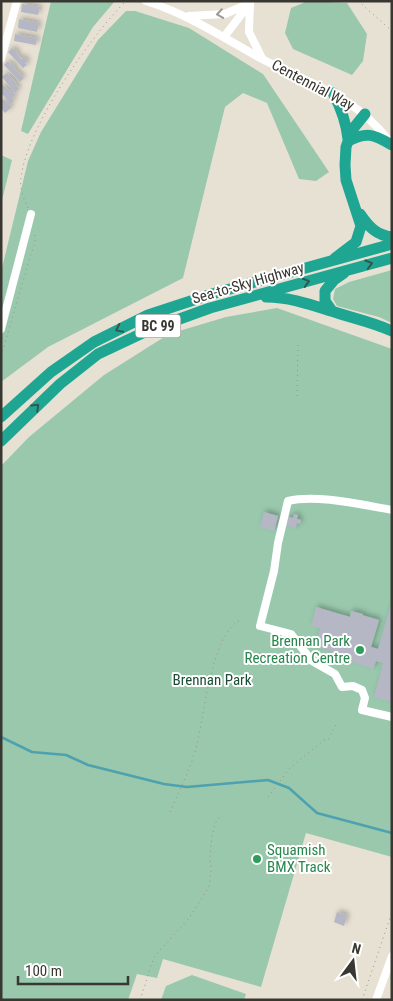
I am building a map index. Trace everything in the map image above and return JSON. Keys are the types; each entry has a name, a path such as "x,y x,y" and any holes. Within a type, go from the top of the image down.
{"highway":[{"path":"333,93 347,123 348,141"},
{"path":"332,261 356,242 361,226 346,180 344,165 346,147 352,130 365,114"},
{"path":"348,141 366,134 375,136 392,145"},
{"path":"356,208 370,229 384,236 392,237"},
{"name":"Sea-to-Sky Highway","path":"1,417 51,372 94,342 148,315 212,294 392,244"},
{"name":"Sea-to-Sky Highway","path":"1,441 60,384 98,354 149,330 210,308 392,258"},
{"path":"332,311 326,301 325,291 346,270"},
{"path":"254,296 281,297 305,302 367,321 392,331"}],"street":[{"path":"1,59 17,1"},
{"path":"146,1 188,16 225,14 251,2"},
{"path":"224,37 251,2"},
{"path":"251,2 249,32 262,59"},
{"name":"Centennial Way","path":"188,16 262,59 333,93 365,114 392,145"},
{"path":"1,329 11,296 30,214"},
{"path":"392,510 333,500 296,499 288,501 278,542 274,571 260,626 291,634 312,661 335,674 342,687 352,686 362,690 365,698 362,710 392,717"},
{"path":"376,1000 392,956"}],"path":[{"path":"25,158 36,132 60,88 94,38 110,17 126,1"},
{"path":"358,1 392,30"},
{"path":"297,396 298,343"},
{"path":"170,812 196,748 201,716 218,648 231,625 239,621"},
{"path":"268,797 289,769 324,740 329,739 337,722"},
{"path":"140,1000 154,957 189,918 209,887 212,836 215,823 222,815"},
{"path":"362,1000 392,912"}],"green space":[{"path":"51,1 115,1 93,27 28,134 21,131"},
{"path":"308,1 347,3 367,34 363,61 352,75 293,49 285,33 291,8"},
{"path":"126,11 135,11 189,28 263,74 329,172 316,181 299,179 267,103 243,93 225,107 183,278 48,347 1,382 1,272 28,161 41,132 98,40"},
{"path":"1,155 12,160 1,204"},
{"path":"392,270 392,323 379,317 337,306 333,299 335,289 349,282"},
{"name":"Brennan Park","path":"277,308 392,349 392,857 306,833 261,987 163,959 157,978 137,974 128,1000 1,1000 1,466 29,437 104,375 169,334 226,317"},
{"path":"192,975 246,994 244,1000 161,1000 166,986"}],"building":[{"path":"22,4 40,7 38,15 21,12"},
{"path":"19,19 39,23 37,32 18,28"},
{"path":"15,34 37,38 36,45 14,41"},
{"path":"12,48 18,52 17,54 21,59 24,57 28,61 25,63 27,65 23,68 8,52"},
{"path":"8,61 11,65 13,63 14,68 24,78 20,82 4,65"},
{"path":"8,74 14,80 19,89 15,93 2,77"},
{"path":"3,85 16,95 12,98 14,101 11,104 1,93 1,86"},
{"path":"3,99 12,107 5,113 1,108 1,101"},
{"path":"264,512 278,516 274,531 260,527"},
{"path":"294,514 298,515 297,519 301,520 300,524 297,523 295,529 286,525 288,517 293,518"},
{"name":"Brennan Park Recreation Centre","path":"392,601 392,702 374,697 383,663 376,661 373,669 331,655 332,651 315,647 320,628 311,626 316,607 350,617 351,611 363,614 379,620 371,647 378,649"},
{"path":"337,912 347,915 344,926 334,922"}],"waterway":[{"path":"1,737 32,752 66,755 88,765 164,784 187,787 268,780 289,788 317,813 392,833"}],"place":[{"name":"Brennan Park Recreation Centre","path":"360,650"},
{"name":"Squamish BMX Track","path":"257,859"}]}
